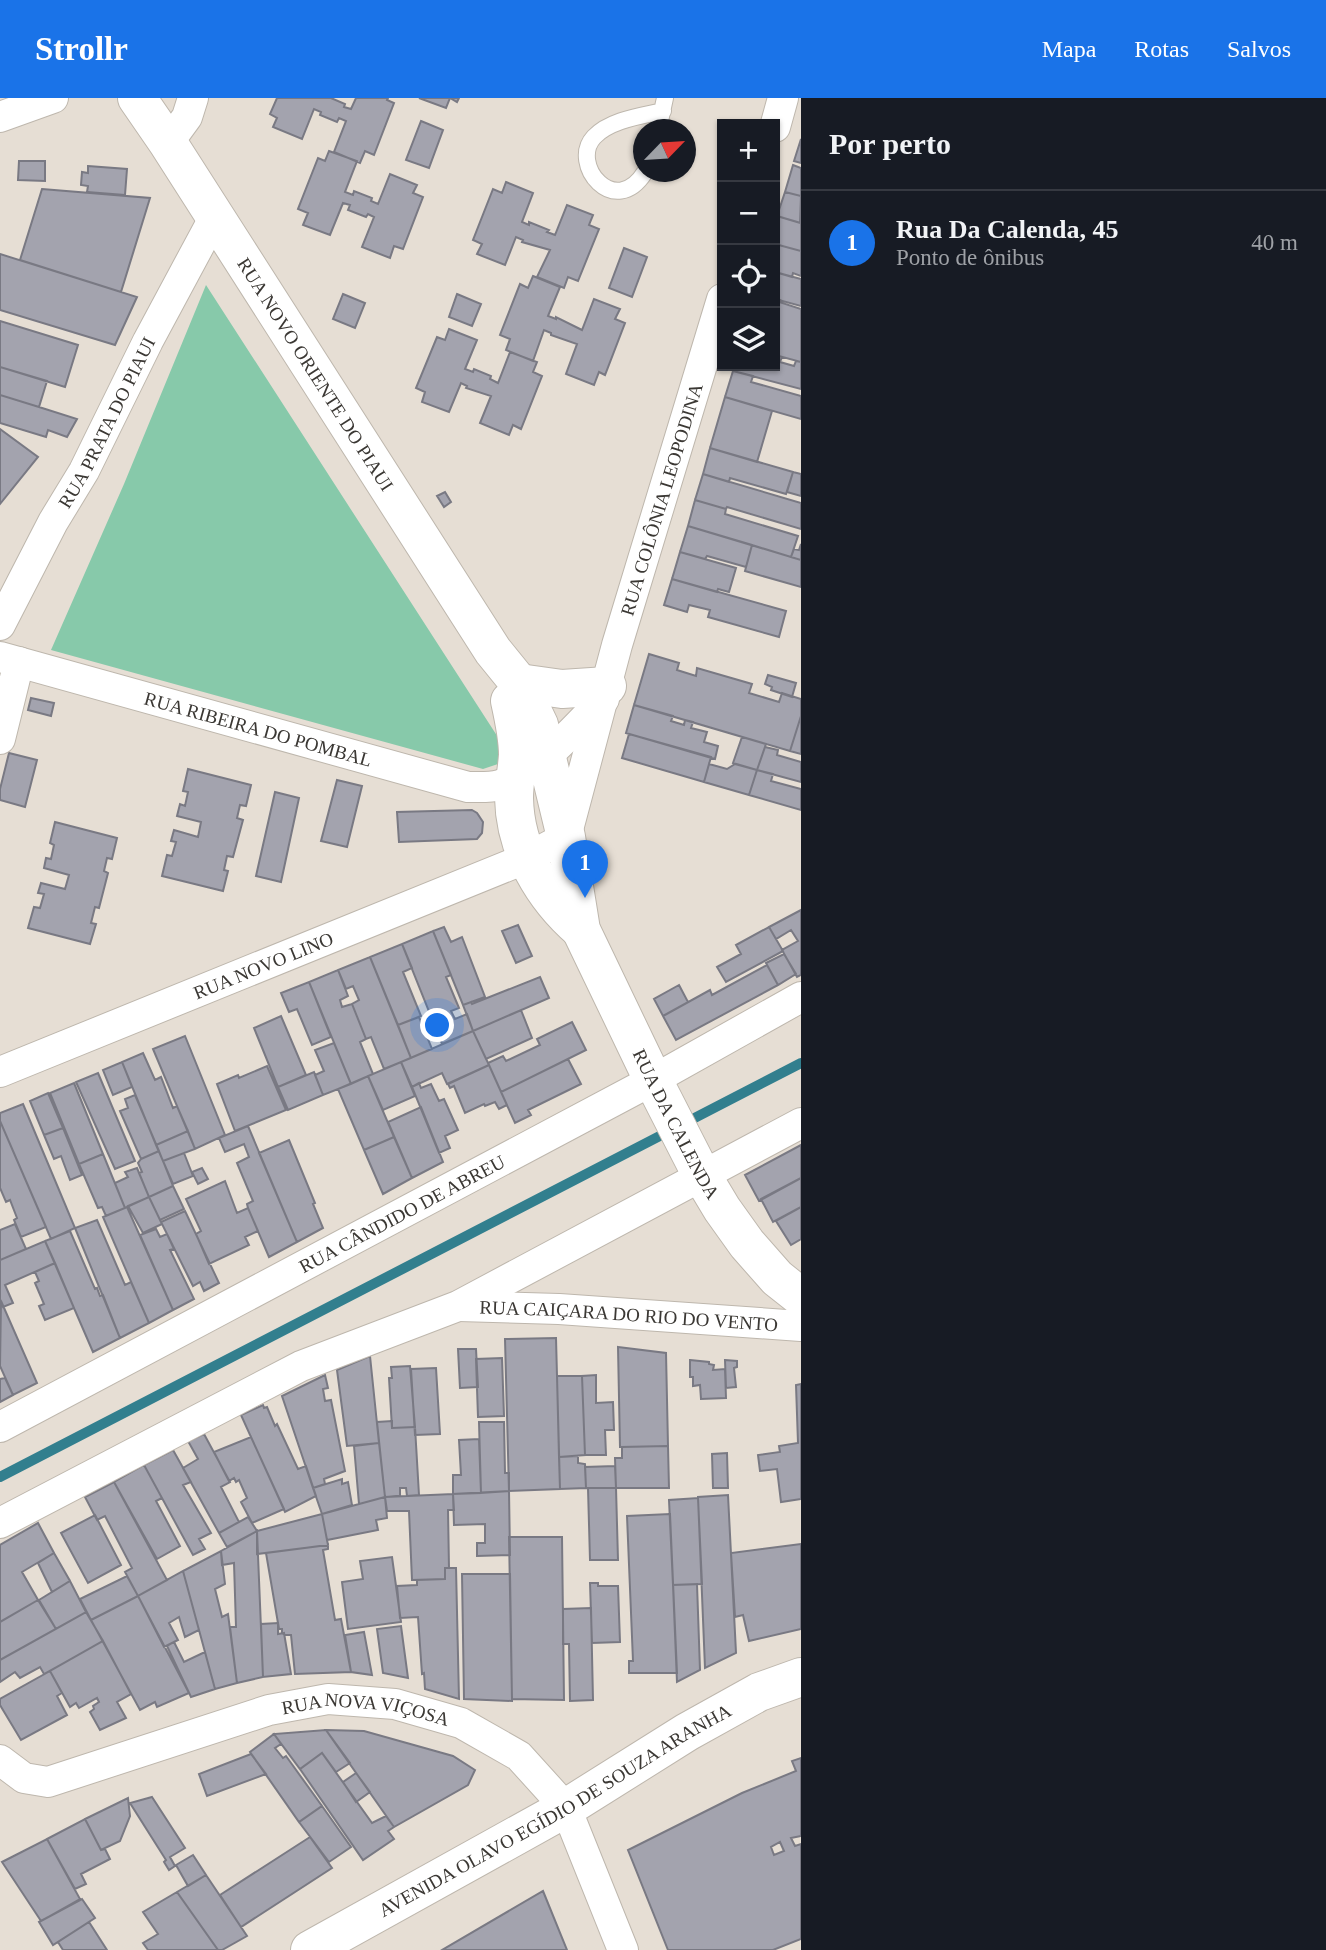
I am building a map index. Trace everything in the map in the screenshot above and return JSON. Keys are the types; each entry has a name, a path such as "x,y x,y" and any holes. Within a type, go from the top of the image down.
{"street":[{"path":"0,117 53,98"},
{"name":"RUA NOVO ORIENTE DO PIAUI","path":"137,98 494,651 519,683 539,725 566,837"},
{"path":"168,143 187,117 193,98"},
{"path":"777,119 783,98"},
{"name":"RUA PRATA DO PIAUI","path":"0,625 53,523 84,471 148,341 214,218"},
{"name":"RUA COLÔNIA LEOPODINA","path":"566,837 617,645 719,308"},
{"name":"RUA NOVO ORIENTE DO PIAUI","path":"494,651 516,728 516,823 527,858"},
{"path":"0,739 9,659"},
{"name":"RUA RIBEIRA DO POMBAL","path":"9,659 468,786 486,788 515,779"},
{"path":"519,683 606,692"},
{"path":"515,779 546,756 606,692"},
{"name":"RUA NOVO LINO","path":"0,1072 527,858 566,837"},
{"name":"RUA DA CALENDA","path":"566,837 580,930 657,1088 722,1209 747,1244 777,1278 801,1297"},
{"name":"RUA DA CALENDA","path":"527,858 560,912 580,930"},
{"name":"RUA CÂNDIDO DE ABREU","path":"0,1427 657,1088 801,997"},
{"path":"0,1523 301,1366 457,1306 698,1168 801,1123"},
{"name":"RUA CAIÇARA DO RIO DO VENTO","path":"457,1306 559,1308 801,1326"},
{"name":"AVENIDA OLAVO EGÍDIO DE SOUZA ARANHA","path":"313,1949 566,1808 687,1731 759,1692 801,1677"},
{"name":"RUA NOVA VIÇOSA","path":"0,1760 24,1778 48,1782 269,1710 328,1699 395,1704 461,1723 519,1756 566,1808 623,1950"}],"lane":[{"path":"638,182 631,188 608,190 595,180 586,153 592,139 605,128 664,104"}],"green space":[{"path":"206,285 503,745 498,764 483,769 51,650 124,484"}],"building":[{"path":"277,98 331,98 351,109 356,98 388,98 387,100 394,103 374,155 365,151 360,163 334,152 346,121 339,118 337,122 320,115 321,112 314,109 302,139 273,127 277,118 270,114"},
{"path":"419,98 450,98 446,108"},
{"path":"421,121 443,130 429,168 406,160"},
{"path":"801,139 801,163 794,161"},
{"path":"329,151 357,161 345,192 353,195 354,191 372,198 371,201 378,204 390,174 417,185 413,193 423,197 403,249 394,246 390,258 362,247 374,217 348,210 350,205 343,203 330,235 303,225 308,213 298,209 318,158 325,161"},
{"path":"19,161 45,161 45,181 18,180"},
{"path":"793,165 801,168 801,196 785,192"},
{"path":"88,166 127,169 125,195 87,192 88,186 81,185 82,172 88,173"},
{"path":"506,182 533,193 522,222 549,230 547,232 555,235 567,205 593,215 589,225 599,229 578,281 568,277 564,288 537,277 550,250 522,242 523,240 516,237 505,265 477,254 482,244 473,240 493,189 502,193"},
{"path":"42,189 150,198 121,292 20,260"},
{"path":"785,192 801,196 800,223 780,217"},
{"path":"780,217 801,223 801,251 780,245"},
{"path":"780,245 801,251 801,276 793,273 792,277 780,273"},
{"path":"624,248 647,257 632,297 609,288"},
{"path":"0,254 137,297 115,345 0,310"},
{"path":"780,273 801,279 801,306 780,300"},
{"path":"533,276 560,287 548,316 556,317 582,330 594,299 620,309 615,319 625,323 605,375 599,372 594,385 566,374 577,344 544,330 533,361 506,350 510,339 500,335 520,284 528,288"},
{"path":"343,294 365,303 355,328 333,319"},
{"path":"457,294 481,304 472,326 449,317"},
{"path":"780,302 801,309 801,362 780,356"},
{"path":"0,321 78,345 65,387 0,367"},
{"path":"449,329 477,340 465,369 473,372 474,369 491,376 490,379 498,383 510,352 537,362 533,372 542,376 521,429 513,425 509,435 480,423 491,396 466,388 467,386 461,383 449,412 422,402 425,392 416,388 437,337 445,340"},
{"path":"796,361 801,362 801,389 733,371 780,371 780,362 794,366"},
{"path":"0,367 47,381 39,407 0,395"},
{"path":"733,371 753,376 751,382 801,396 801,419 725,397"},
{"path":"0,395 77,419 67,437 48,430 46,437 0,423"},
{"path":"725,397 772,411 757,462 710,448"},
{"path":"0,429 38,457 0,504"},
{"path":"710,448 793,472 786,494 730,478 729,482 703,474"},
{"path":"793,472 801,474 801,496 787,492"},
{"path":"703,474 801,503 801,529 695,500"},
{"path":"445,492 451,502 444,507 437,496"},
{"path":"695,500 726,509 725,514 798,536 791,557 688,526"},
{"path":"688,526 752,545 746,567 680,552"},
{"path":"801,544 801,560 791,557 794,549 799,550"},
{"path":"752,545 801,560 801,587 745,571"},
{"path":"680,552 736,568 729,592 718,589 717,592 672,579"},
{"path":"672,579 786,611 779,637 708,617 710,610 689,605 687,612 664,605"},
{"path":"649,654 679,663 677,670 696,676 697,668 752,684 749,693 779,702 782,693 801,699 801,716 790,751 634,705"},
{"path":"768,675 796,683 792,697 771,690 772,687 765,684"},
{"path":"31,698 54,703 51,716 28,710"},
{"path":"634,705 673,716 671,721 684,725 685,720 693,722 691,728 707,732 704,742 718,746 715,759 626,733"},
{"path":"801,716 801,754 790,751"},
{"path":"629,734 711,757 704,782 622,758"},
{"path":"742,737 766,744 757,770 733,763"},
{"path":"765,747 778,750 777,755 801,762 801,782 757,770"},
{"path":"9,753 37,760 25,807 0,800"},
{"path":"709,764 727,769 735,764 757,770 749,795 704,782"},
{"path":"188,769 251,785 246,806 240,805 237,818 243,820 233,857 227,856 224,870 228,871 223,891 162,876 167,855 172,856 176,842 171,841 174,830 198,837 201,822 177,816 180,804 185,806 188,792 183,791"},
{"path":"757,770 773,774 771,781 801,789 801,810 749,795"},
{"path":"337,780 362,786 347,847 321,841"},
{"path":"275,792 299,798 281,882 256,876"},
{"path":"472,810 483,822 482,833 477,839 399,842 397,812"},
{"path":"55,822 117,838 112,859 107,858 104,871 108,873 99,908 95,907 91,923 96,924 90,944 28,928 34,907 40,908 44,894 38,893 41,883 65,889 69,875 44,868 46,858 51,859 54,845 50,843"},
{"path":"801,910 801,975 797,977 782,950 798,941 791,930 776,939 769,927"},
{"path":"518,925 532,956 516,963 502,931"},
{"path":"444,927 451,942 462,937 485,997 463,1005 433,931"},
{"path":"769,927 783,951 726,982 717,967 741,954 736,945"},
{"path":"433,931 451,975 446,977 459,1008 451,1011 455,1019 467,1014 473,1031 442,1044 402,944"},
{"path":"402,944 412,968 403,972 421,1016 398,1025 370,957"},
{"path":"784,954 796,974 778,985 766,963"},
{"path":"370,957 411,1058 384,1069 371,1037 366,1039 352,1004 359,1000 353,986 346,989 338,970"},
{"path":"767,965 778,985 676,1040 663,1016 710,990 712,995"},
{"path":"338,970 348,996 340,1000 342,1007 352,1004 366,1039 360,1042 373,1074 351,1084 309,982"},
{"path":"540,977 549,998 473,1031 463,1005 472,1004"},
{"path":"309,982 331,1037 312,1045 297,1009 289,1012 281,993"},
{"path":"679,985 688,1002 663,1016 654,999"},
{"path":"521,1010 532,1038 486,1059 473,1031"},
{"path":"281,1016 306,1075 278,1087 254,1028"},
{"path":"419,1017 432,1049 411,1058 398,1025"},
{"path":"572,1022 586,1050 501,1092 488,1063 503,1056 506,1061 540,1045 537,1039"},
{"path":"473,1031 489,1065 447,1084 442,1073 412,1087 401,1062"},
{"path":"185,1036 225,1135 195,1149 153,1049"},
{"path":"334,1043 351,1084 323,1095 315,1075 324,1071 315,1050"},
{"path":"143,1053 155,1080 161,1077 173,1108 177,1106 188,1131 156,1145 122,1062"},
{"path":"568,1059 581,1084 528,1110 531,1115 515,1123 501,1092"},
{"path":"122,1062 132,1087 113,1095 103,1070"},
{"path":"401,1062 415,1096 383,1110 368,1076"},
{"path":"489,1065 507,1105 499,1109 495,1102 485,1106 484,1104 465,1113 454,1086 450,1088 448,1084"},
{"path":"267,1066 286,1110 235,1131 217,1084"},
{"path":"314,1072 323,1095 288,1110 278,1087"},
{"path":"98,1073 135,1161 115,1169 76,1082"},
{"path":"368,1076 394,1137 364,1150 338,1089"},
{"path":"74,1083 103,1154 79,1164 50,1093"},
{"path":"419,1083 421,1088 431,1084 439,1101 444,1099 458,1130 445,1136 450,1148 439,1153 412,1087"},
{"path":"48,1093 63,1128 44,1135 30,1101"},
{"path":"135,1095 159,1151 141,1159 120,1111 128,1108 125,1099"},
{"path":"23,1104 75,1228 51,1239 0,1121 0,1113"},
{"path":"421,1107 443,1162 412,1178 388,1122"},
{"path":"0,1121 46,1227 21,1237 10,1200 6,1202 0,1188"},
{"path":"248,1126 297,1242 269,1257 248,1208 247,1204 253,1201 237,1163 249,1157 244,1144 225,1152 219,1138"},
{"path":"63,1128 82,1175 70,1180 61,1156 54,1159 44,1135"},
{"path":"188,1131 195,1149 163,1161 156,1145"},
{"path":"394,1137 412,1178 383,1194 364,1150"},
{"path":"289,1140 323,1228 297,1242 259,1153"},
{"path":"801,1145 801,1178 759,1201 745,1175"},
{"path":"159,1151 173,1186 149,1197 139,1173 142,1172 138,1163"},
{"path":"184,1153 193,1176 173,1184 163,1161"},
{"path":"103,1154 125,1208 106,1216 102,1207 98,1208 79,1164"},
{"path":"137,1168 149,1197 125,1208 115,1183 128,1177 125,1172"},
{"path":"202,1168 208,1179 198,1184 192,1172"},
{"path":"801,1178 801,1207 773,1222 761,1199"},
{"path":"225,1181 237,1213 248,1208 258,1231 245,1237 249,1245 209,1264 196,1234 201,1231 186,1199"},
{"path":"173,1186 184,1209 160,1220 149,1197"},
{"path":"149,1197 162,1224 143,1233 128,1206"},
{"path":"127,1207 173,1310 149,1323 103,1217"},
{"path":"801,1207 801,1239 791,1245 776,1221"},
{"path":"185,1211 219,1283 204,1291 200,1282 193,1286 161,1222"},
{"path":"97,1220 125,1285 131,1282 149,1323 120,1338 75,1228"},
{"path":"15,1224 26,1249 0,1260 0,1230"},
{"path":"156,1229 160,1237 167,1234 174,1249 170,1250 194,1299 173,1310 140,1235"},
{"path":"70,1231 95,1289 97,1288 100,1296 103,1295 120,1338 93,1352 45,1241"},
{"path":"45,1241 55,1263 5,1285 13,1303 3,1307 0,1299 0,1260"},
{"path":"55,1263 74,1308 45,1320 39,1306 44,1304 35,1283 39,1281 35,1272"},
{"path":"1,1301 37,1383 13,1395 0,1366"},
{"path":"556,1338 560,1489 509,1491 505,1339"},
{"path":"618,1347 666,1353 668,1446 620,1447"},
{"path":"458,1349 476,1349 478,1387 460,1388"},
{"path":"370,1356 379,1443 347,1446 337,1370"},
{"path":"502,1358 504,1416 478,1417 476,1359"},
{"path":"690,1360 709,1362 714,1365 713,1370 725,1369 726,1398 701,1399 700,1385 693,1386 693,1377 690,1377"},
{"path":"725,1360 737,1361 737,1367 734,1368 736,1387 726,1388"},
{"path":"410,1366 415,1427 392,1428 389,1378 392,1378 391,1367"},
{"path":"436,1368 440,1434 415,1435 411,1369"},
{"path":"325,1375 328,1388 323,1389 325,1401 331,1400 345,1471 324,1479 325,1484 313,1488 282,1396"},
{"path":"596,1375 596,1403 613,1402 614,1430 605,1430 606,1455 585,1455 582,1376"},
{"path":"557,1376 582,1376 585,1455 559,1457"},
{"path":"5,1378 13,1395 0,1402 0,1379"},
{"path":"801,1384 801,1499 781,1502 777,1469 760,1471 758,1455 780,1452 779,1446 798,1443 796,1385"},
{"path":"263,1405 264,1408 267,1407 275,1426 277,1424 298,1469 306,1466 316,1496 285,1512 241,1415"},
{"path":"392,1421 392,1428 415,1427 419,1495 407,1496 406,1488 400,1488 400,1496 385,1497 377,1422"},
{"path":"479,1422 504,1422 505,1473 509,1473 509,1491 481,1493"},
{"path":"204,1434 230,1482 221,1487 239,1522 219,1533 183,1468 198,1459 188,1441"},
{"path":"251,1437 284,1509 252,1523 241,1502 247,1498 239,1480 236,1482 234,1478 229,1481 214,1452"},
{"path":"479,1439 481,1493 453,1494 453,1475 461,1475 459,1440"},
{"path":"379,1443 385,1497 359,1504 354,1446"},
{"path":"668,1446 669,1488 616,1488 615,1458 622,1458 622,1447"},
{"path":"173,1450 191,1482 183,1485 211,1533 199,1539 205,1549 193,1555 144,1465"},
{"path":"727,1453 728,1488 713,1488 712,1454"},
{"path":"578,1456 578,1463 585,1464 586,1488 560,1489 559,1457"},
{"path":"144,1465 162,1498 156,1501 180,1546 157,1559 114,1482"},
{"path":"615,1466 616,1488 586,1488 585,1467"},
{"path":"342,1479 342,1484 348,1482 352,1505 322,1514 313,1488"},
{"path":"114,1482 167,1580 138,1596 125,1572 132,1568 105,1516 97,1520 85,1497"},
{"path":"588,1488 616,1488 618,1560 590,1560"},
{"path":"509,1491 510,1555 477,1556 477,1543 485,1543 485,1524 454,1525 453,1494"},
{"path":"453,1494 454,1510 448,1510 449,1568 445,1568 445,1579 412,1580 409,1511 387,1511 385,1497"},
{"path":"728,1495 736,1653 705,1668 698,1497"},
{"path":"385,1497 387,1518 376,1520 378,1530 327,1540 322,1514"},
{"path":"698,1498 702,1584 673,1585 669,1500"},
{"path":"322,1514 328,1545 257,1554 257,1531"},
{"path":"670,1514 677,1673 629,1673 629,1661 633,1661 627,1516"},
{"path":"95,1515 121,1565 88,1583 61,1533"},
{"path":"248,1517 257,1531 227,1547 219,1533"},
{"path":"38,1523 54,1553 22,1572 38,1600 0,1622 0,1545"},
{"path":"257,1531 263,1677 237,1683 230,1627 236,1627 234,1563 222,1565 221,1551"},
{"path":"509,1537 562,1537 564,1700 512,1699"},
{"path":"801,1544 801,1629 749,1641 743,1615 735,1617 731,1553"},
{"path":"328,1545 328,1549 323,1550 335,1620 341,1619 351,1672 295,1674 291,1635 285,1635 282,1629 279,1629 266,1553"},
{"path":"221,1551 225,1584 215,1589 222,1617 228,1614 237,1683 215,1689 183,1571"},
{"path":"54,1553 70,1581 52,1592 38,1563"},
{"path":"392,1557 401,1622 348,1629 342,1582 363,1579 360,1561"},
{"path":"445,1568 456,1568 459,1699 425,1689 418,1617 400,1618 397,1586 417,1585 417,1580 445,1579"},
{"path":"183,1571 199,1630 185,1637 179,1617 169,1623 178,1640 164,1647 138,1596"},
{"path":"462,1574 510,1574 512,1701 464,1699"},
{"path":"127,1576 138,1596 91,1620 80,1599"},
{"path":"70,1581 86,1612 56,1629 39,1600"},
{"path":"590,1583 598,1583 598,1586 618,1586 620,1642 592,1643"},
{"path":"697,1584 700,1670 677,1682 673,1585"},
{"path":"138,1596 189,1693 157,1707 155,1702 140,1710 91,1620"},
{"path":"38,1600 56,1629 0,1660 0,1622"},
{"path":"591,1608 593,1700 570,1701 569,1644 563,1644 563,1609"},
{"path":"86,1612 103,1641 44,1674 40,1667 20,1678 15,1672 0,1682 0,1660"},
{"path":"278,1623 278,1634 284,1633 291,1674 263,1677 261,1624"},
{"path":"401,1626 408,1678 383,1673 377,1629"},
{"path":"364,1632 372,1675 351,1672 345,1635"},
{"path":"103,1641 131,1694 117,1702 126,1718 100,1730 90,1712 99,1702 97,1698 79,1708 76,1703 70,1707 50,1671"},
{"path":"174,1642 184,1662 205,1652 215,1689 191,1697 167,1646"},
{"path":"50,1671 62,1693 57,1696 67,1715 21,1740 0,1705 0,1699"},
{"path":"326,1730 364,1731 453,1756 475,1770 468,1785 394,1827"},
{"path":"326,1730 350,1763 336,1772 322,1753 300,1769 274,1734"},
{"path":"274,1734 281,1744 275,1748 283,1758 286,1756 322,1806 299,1822 250,1752"},
{"path":"322,1753 372,1823 386,1816 394,1827 388,1831 394,1839 363,1860 300,1769"},
{"path":"251,1754 266,1774 207,1796 199,1774"},
{"path":"801,1758 801,1836 791,1838 795,1846 801,1844 801,1939 773,1950 668,1950 628,1850 742,1793 796,1771 792,1761","holes":["780,1842 784,1851 774,1855 771,1847"]},
{"path":"356,1773 370,1792 356,1802 343,1782"},
{"path":"152,1797 185,1848 170,1857 175,1866 169,1870 164,1862 166,1860 130,1803"},
{"path":"128,1798 130,1816 120,1841 101,1850 85,1819"},
{"path":"322,1806 351,1847 329,1862 299,1822"},
{"path":"85,1819 101,1850 105,1849 110,1859 81,1874 86,1884 75,1889 47,1839"},
{"path":"310,1837 332,1868 241,1927 220,1895"},
{"path":"47,1839 80,1899 41,1921 2,1862"},
{"path":"193,1855 206,1875 188,1886 176,1865"},
{"path":"206,1875 247,1936 222,1950 218,1950 177,1892"},
{"path":"543,1891 567,1950 442,1950"},
{"path":"177,1892 218,1950 148,1950 143,1943 158,1934 143,1912"},
{"path":"82,1899 95,1918 53,1945 39,1922"},
{"path":"89,1922 107,1950 63,1950 58,1942"}],"waterway":[{"path":"0,1477 801,1063"}],"place":[{"name":"Rua Da Calenda, 45","path":"585,898"}]}
